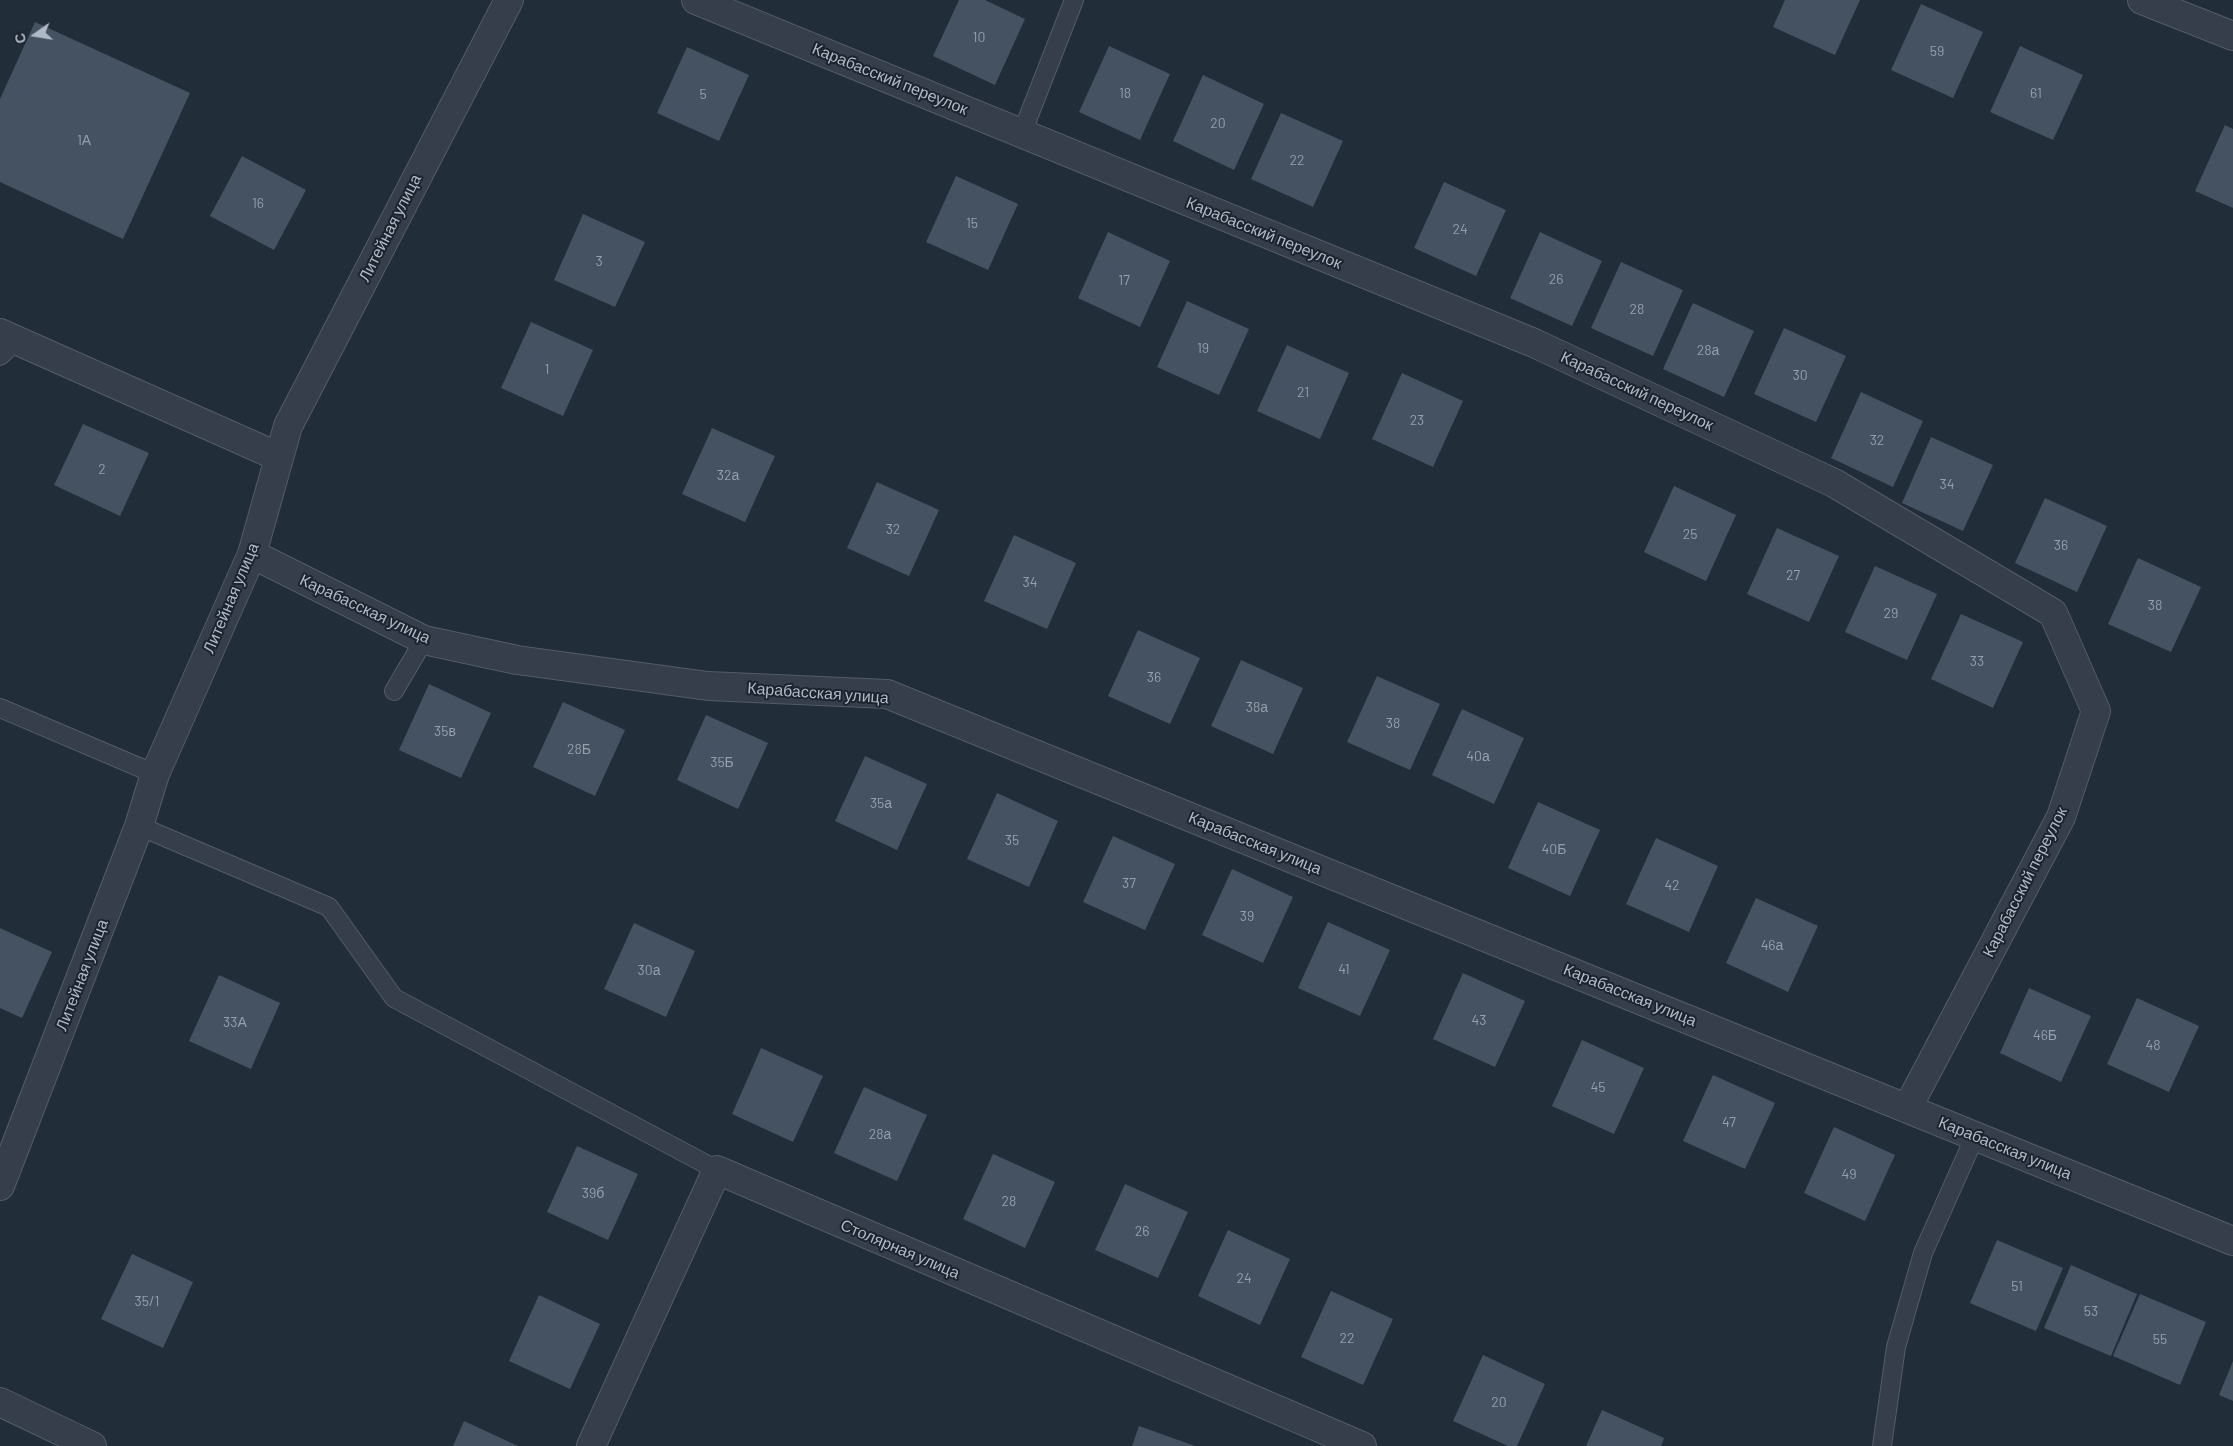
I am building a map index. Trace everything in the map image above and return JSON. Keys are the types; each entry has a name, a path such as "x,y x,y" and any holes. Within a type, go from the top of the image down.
{"street":[{"name":"Литейная улица","path":"0,1186 139,826 154,774 252,554 288,426 509,0"},
{"name":"Карабасский переулок","path":"696,0 1534,343 1834,483 2053,613 2096,711 2061,817 1908,1108"},
{"path":"2142,0 2233,36"},
{"path":"6,343 279,457"},
{"name":"Карабасская улица","path":"252,554 424,640 517,660 708,686 887,694 2233,1241"},
{"path":"591,1446 717,1170"},
{"name":"Столярная улица","path":"717,1170 1362,1446"},
{"path":"0,1402 92,1446"}],"lane":[{"path":"1022,134 1074,0"},
{"path":"394,690 424,640"},
{"path":"0,708 154,774"},
{"path":"139,826 329,907 394,998 717,1170"},
{"path":"1882,1446 1896,1346 1923,1253 1975,1136"}],"building":[{"path":"959,0 985,0 1025,19 995,85 933,56"},
{"path":"1785,0 1860,0 1835,55 1773,27"},
{"path":"1921,4 1983,32 1953,98 1891,70"},
{"path":"35,22 190,93 123,239 0,182 0,99"},
{"path":"1109,46 1170,74 1140,140 1079,112"},
{"path":"2020,46 2083,75 2053,140 1990,112"},
{"path":"687,47 749,75 719,141 657,113"},
{"path":"1203,75 1264,104 1234,170 1173,141"},
{"path":"1281,113 1343,141 1313,207 1251,179"},
{"path":"2225,125 2233,129 2233,208 2195,191"},
{"path":"242,156 306,190 274,250 210,216"},
{"path":"956,176 1018,204 988,270 926,242"},
{"path":"1444,182 1506,210 1476,276 1414,248"},
{"path":"583,214 645,242 615,307 554,280"},
{"path":"1108,232 1170,261 1140,327 1078,298"},
{"path":"1540,232 1602,261 1572,326 1510,298"},
{"path":"1621,262 1683,290 1653,356 1591,328"},
{"path":"1187,301 1249,329 1219,395 1157,367"},
{"path":"1693,303 1754,331 1724,397 1663,369"},
{"path":"531,322 593,350 563,416 501,388"},
{"path":"1784,328 1846,356 1816,422 1754,394"},
{"path":"1287,345 1349,373 1320,439 1257,411"},
{"path":"1402,373 1463,401 1433,467 1372,439"},
{"path":"1861,392 1923,421 1893,487 1831,458"},
{"path":"83,424 149,453 120,516 54,485"},
{"path":"712,428 775,456 745,522 682,494"},
{"path":"1931,437 1993,465 1963,531 1902,503"},
{"path":"877,482 939,510 909,576 847,548"},
{"path":"1674,486 1736,515 1706,581 1644,552"},
{"path":"2045,498 2107,526 2077,592 2015,563"},
{"path":"1777,528 1839,556 1809,622 1747,594"},
{"path":"1014,535 1076,563 1047,629 984,601"},
{"path":"2138,558 2201,587 2171,652 2108,624"},
{"path":"1875,566 1937,594 1907,660 1845,632"},
{"path":"1961,614 2023,642 1993,708 1931,679"},
{"path":"1138,630 1200,658 1170,724 1108,696"},
{"path":"1241,660 1303,688 1273,754 1211,726"},
{"path":"1377,676 1440,704 1410,770 1347,742"},
{"path":"429,684 491,713 461,778 399,750"},
{"path":"563,702 625,730 595,796 533,767"},
{"path":"1462,709 1524,738 1494,804 1432,775"},
{"path":"706,715 768,743 738,809 677,780"},
{"path":"865,756 927,784 897,850 835,821"},
{"path":"997,793 1058,821 1029,887 967,859"},
{"path":"1538,802 1600,830 1570,896 1508,868"},
{"path":"1113,836 1175,864 1145,930 1083,902"},
{"path":"1656,838 1718,866 1689,932 1626,904"},
{"path":"1232,869 1293,897 1263,963 1202,935"},
{"path":"1756,898 1818,926 1788,992 1726,963"},
{"path":"1328,922 1390,950 1360,1016 1298,988"},
{"path":"634,923 695,951 666,1017 604,989"},
{"path":"0,928 52,952 22,1018 0,1008"},
{"path":"1463,973 1525,1001 1495,1067 1433,1039"},
{"path":"219,975 280,1003 251,1069 189,1041"},
{"path":"2029,988 2091,1016 2061,1082 2000,1053"},
{"path":"2137,998 2199,1026 2169,1092 2107,1064"},
{"path":"1582,1040 1644,1068 1614,1134 1552,1106"},
{"path":"761,1048 823,1076 793,1142 732,1114"},
{"path":"1713,1075 1775,1103 1745,1169 1683,1141"},
{"path":"864,1087 927,1115 897,1181 834,1153"},
{"path":"1834,1127 1895,1155 1865,1221 1804,1193"},
{"path":"577,1146 638,1174 608,1240 547,1212"},
{"path":"993,1154 1055,1182 1025,1248 963,1219"},
{"path":"1125,1184 1188,1212 1158,1278 1095,1250"},
{"path":"1228,1230 1290,1259 1260,1325 1198,1296"},
{"path":"1997,1240 2063,1268 2036,1331 1970,1303"},
{"path":"132,1254 193,1282 163,1348 101,1319"},
{"path":"2071,1265 2137,1294 2111,1356 2044,1328"},
{"path":"1331,1291 1393,1319 1363,1385 1301,1357"},
{"path":"2140,1294 2206,1322 2180,1385 2113,1356"},
{"path":"539,1295 600,1324 570,1389 509,1361"},
{"path":"1483,1355 1545,1384 1517,1446 1508,1446 1453,1421"},
{"path":"2233,1361 2233,1401 2219,1395"},
{"path":"1602,1410 1664,1438 1661,1446 1586,1446"},
{"path":"464,1421 518,1446 453,1446"},
{"path":"1139,1426 1195,1446 1132,1446"}]}
